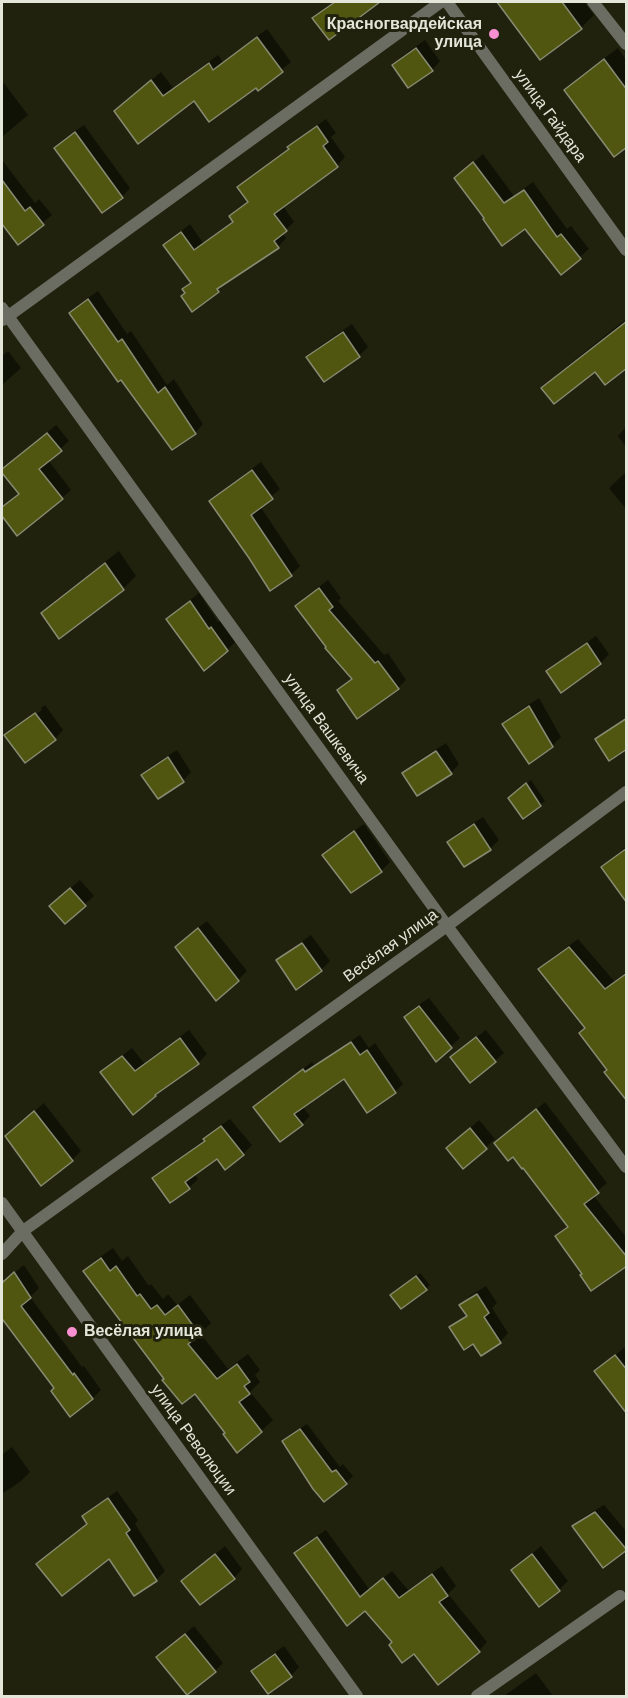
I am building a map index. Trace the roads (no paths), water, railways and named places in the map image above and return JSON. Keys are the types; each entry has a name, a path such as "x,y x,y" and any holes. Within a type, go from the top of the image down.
{"street":[{"path":"4,315 441,2"},
{"name":"улица Гайдара","path":"447,2 627,250"},
{"path":"593,2 627,44"},
{"name":"улица Вашкевича","path":"4,315 447,926 627,1167"},
{"name":"Весёлая улица","path":"2,1254 23,1231 447,926 627,792"},
{"name":"улица Революции","path":"2,1203 357,1696"},
{"path":"477,1696 620,1596"}],"place":[{"name":"Красногвардейская улица","path":"494,34"},
{"name":"Весёлая улица","path":"72,1332"}]}
